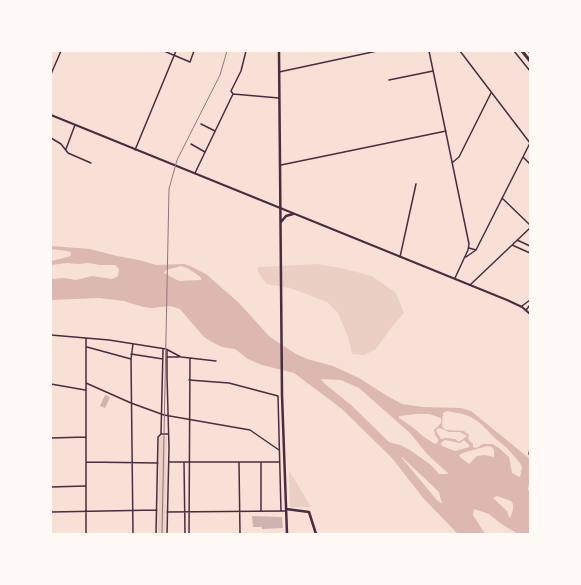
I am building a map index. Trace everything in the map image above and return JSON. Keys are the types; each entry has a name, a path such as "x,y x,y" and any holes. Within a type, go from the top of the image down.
{"highway":[{"path":"522,51 530,61"}],"main road":[{"path":"279,51 281,165 280,259 286,534"},
{"path":"281,222 286,216 293,214"},
{"path":"286,510 309,512 316,534"},
{"path":"286,520 290,510"}],"street":[{"path":"54,76 51,74 61,51"},
{"path":"164,51 190,62 194,51"},
{"path":"135,150 176,51"},
{"path":"195,173 233,94 231,91 243,66 246,51"},
{"path":"279,72 377,51"},
{"path":"429,51 469,248 455,278"},
{"path":"460,51 530,143 476,250 465,258"},
{"path":"514,51 530,71"},
{"path":"389,80 433,71"},
{"path":"452,162 459,157 491,92"},
{"path":"233,94 280,98"},
{"path":"51,115 293,214 455,278 522,307 530,314"},
{"path":"201,124 215,131"},
{"path":"66,150 75,125"},
{"path":"281,165 446,131"},
{"path":"51,138 61,144 68,153 91,163"},
{"path":"191,144 205,152"},
{"path":"523,157 530,164"},
{"path":"400,257 416,184"},
{"path":"470,285 530,226 502,198"},
{"path":"517,240 530,246"},
{"path":"512,245 530,252"},
{"path":"469,248 476,250"},
{"path":"522,307 530,300"},
{"path":"526,310 530,305"},
{"path":"51,334 163,349 181,357"},
{"path":"86,339 86,534"},
{"path":"133,344 131,354 131,403 134,534"},
{"path":"86,347 131,359"},
{"path":"156,534 158,437 161,434 163,349"},
{"path":"167,350 169,448 167,534"},
{"path":"131,354 163,359"},
{"path":"167,356 216,361"},
{"path":"189,534 190,358"},
{"path":"190,380 229,383 278,396 281,511"},
{"path":"86,383 131,403 162,414 250,430 279,450"},
{"path":"51,384 86,390"},
{"path":"161,434 168,434"},
{"path":"51,438 86,437"},
{"path":"529,454 530,449"},
{"path":"86,462 158,463"},
{"path":"168,462 279,462"},
{"path":"184,462 185,534"},
{"path":"239,462 240,534"},
{"path":"261,462 261,511"},
{"path":"51,487 86,486"},
{"path":"51,512 157,510"},
{"path":"167,512 286,510"}],"shaded area":[{"path":"51,246 90,249 156,265 184,264 190,266 206,274 238,302 270,337 296,354 307,359 333,366 359,378 402,404 423,407 461,408 471,411 530,459 528,490 530,492 530,534 518,534 489,514 474,509 473,515 485,534 458,534 424,499 392,458 342,409 294,373 262,365 248,359 235,349 222,347 212,342 204,337 180,309 170,306 152,308 143,307 124,301 99,298 51,300 51,279 64,278 76,280 92,276 112,279 118,276 119,269 115,265 88,263 51,265 51,261 68,257 71,255 71,252 51,249","holes":["181,266 189,269 199,276 201,280 179,281 164,273 166,270","321,379 341,380 359,388 410,433 427,454 449,474 439,474 431,465 410,450 389,442 351,405","447,411 471,417 480,423 507,448 520,463 522,467 520,477 512,473 509,457 499,448 492,444 483,444 476,448 473,447 473,444 468,439 469,435 464,431 446,430 442,425 443,413","416,414 429,414 441,418 441,423 434,430 438,442 435,444 399,418 399,416","440,428 449,432 460,432 467,436 459,442 455,439 441,439 436,431","445,440 460,443 464,440 469,445 469,447 455,451 442,446 441,443","487,446 492,447 494,450 494,457 485,455 477,456 469,464 459,455","401,457 439,492 442,504 436,499","497,496 511,501 513,504 513,510 510,518 507,511 493,498"]},
{"path":"317,264 341,268 372,276 396,293 404,313 375,350 364,355 352,354 348,337 338,313 327,302 290,288 266,284 257,270 258,267"},
{"path":"159,436 167,437 165,534 158,534"},
{"path":"290,472 311,507 290,507"}],"building":[{"path":"105,395 110,397 105,408 100,406"},
{"path":"252,516 282,517 283,528 262,529 262,527 253,527"}],"railway":[{"path":"162,534 169,189 177,160 220,75 227,51"}]}
